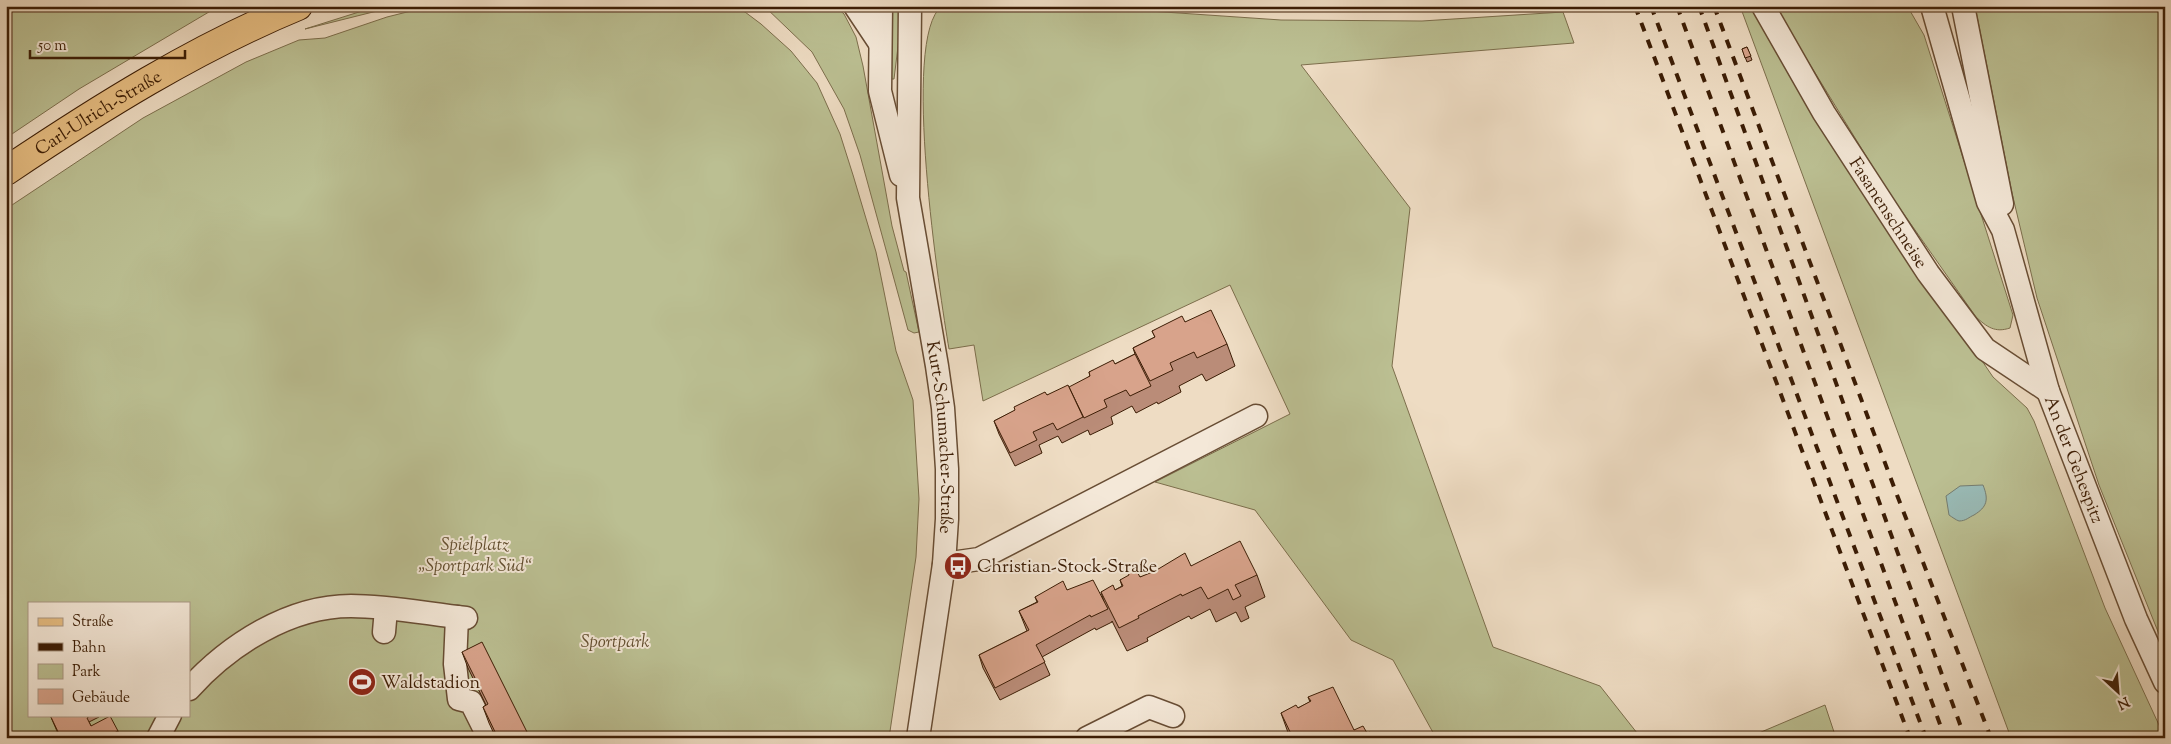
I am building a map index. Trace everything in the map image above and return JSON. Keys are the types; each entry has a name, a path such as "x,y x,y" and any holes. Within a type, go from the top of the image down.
{"main road":[{"name":"Carl-Ulrich-Straße","path":"6,171 143,83 221,40 298,6"}],"street":[{"path":"855,6 879,42"},
{"name":"Kurt-Schumacher-Straße","path":"881,6 879,42 880,91 894,155 908,198 930,318 943,408 947,479 944,564 918,738"},
{"path":"910,16 926,6"},
{"name":"Fasanenschneise","path":"1763,6 1824,113 1928,273 1985,348 2048,391"},
{"name":"An der Gehespitz","path":"1932,6 1988,202 2003,230 2048,391 2136,620 2165,682"},
{"name":"An der Gehespitz","path":"1963,6 2002,199 2003,230"},
{"name":"Kurt-Schumacher-Straße","path":"908,198 910,16"},
{"path":"944,564 979,559 1256,416"},
{"path":"190,688 225,654 257,633 277,624 328,608 352,606 462,617 455,664 459,699 472,702 489,738"},
{"path":"384,632 386,609"},
{"path":"1087,738 1149,707 1173,716"},
{"path":"158,738 169,716"}],"green space":[{"path":"6,6 219,6 79,89 6,138"},
{"path":"378,6 397,6 305,29"},
{"path":"431,6 729,6 745,12 761,24 791,51 817,83 840,134 853,175 876,252 896,351 913,400 919,499 916,557 889,738 6,738 6,209 143,118 246,62 299,40 325,38 387,17"},
{"path":"764,6 835,6 844,14 856,37 892,226 904,271 906,272 919,332 914,333 908,330 860,155 844,109 812,52"},
{"path":"891,6 903,6 894,79 890,79"},
{"path":"942,6 1076,6 1281,20 1422,21 1563,12 1574,43 1301,65 1410,208 1392,366 1493,647 1600,686 1641,738 1436,738 1393,660 1351,640 1255,510 1155,482 1290,414 1230,285 983,401 974,345 949,349 938,277 926,169 923,114 924,65 930,27"},
{"path":"1740,6 1756,6 1959,327 1993,377 2027,408 2034,421 2105,608 2165,738 2011,738"},
{"path":"1774,6 1905,6 1909,9 1924,35 2013,315 2010,328 2000,330 1991,328 1976,317 1887,190"},
{"path":"1975,6 2165,6 2165,649 2099,485 2037,298 2012,193"},
{"path":"1825,705 1836,738 1747,738"}],"water":[{"path":"1983,485 1986,503 1982,509 1961,521 1949,515 1946,496 1960,486"}],"building":[{"path":"1747,47 1751,56 1745,58 1742,49"},
{"path":"1211,310 1227,344 1197,358 1194,352 1170,363 1173,370 1150,381 1133,348 1155,337 1152,331 1182,316 1185,322"},
{"path":"1135,354 1151,386 1130,396 1126,390 1104,400 1107,407 1084,418 1069,387 1090,376 1089,372 1113,360 1115,364"},
{"path":"1068,385 1083,417 1057,430 1053,423 1033,432 1037,440 1010,453 994,421 1015,410 1014,407 1045,392 1047,395"},
{"path":"1240,541 1257,575 1235,585 1241,596 1233,600 1228,589 1208,599 1201,587 1182,596 1181,594 1119,628 1101,592 1113,585 1115,590 1123,586 1120,580 1129,575 1128,572 1135,568 1140,577 1155,571 1185,553 1191,566"},
{"path":"1093,580 1108,609 1091,617 1090,615 1036,645 1045,662 995,688 979,655 1029,630 1019,611 1038,602 1035,597 1063,581 1067,590"},
{"path":"482,642 530,738 498,738 483,707 488,704 462,652"},
{"path":"1333,687 1354,730 1363,726 1367,733 1370,732 1372,738 1293,738 1281,713 1296,705 1298,708 1311,701 1308,697"},
{"path":"50,716 90,716 87,718 91,726 110,716 118,731 104,738 61,738"}],"railway":[{"path":"1635,6 1910,738"},
{"path":"1651,6 1926,738"},
{"path":"1677,6 1945,738"},
{"path":"1699,6 1965,738"},
{"path":"1714,6 1897,495 1991,738"}],"place":[{"name":"Christian-Stock-Straße","path":"958,566"},
{"name":"Waldstadion","path":"362,682"}],"park label":[{"name":"Spielplatz „Sportpark Süd“","path":"475,554"},
{"name":"Sportpark","path":"615,641"}]}
